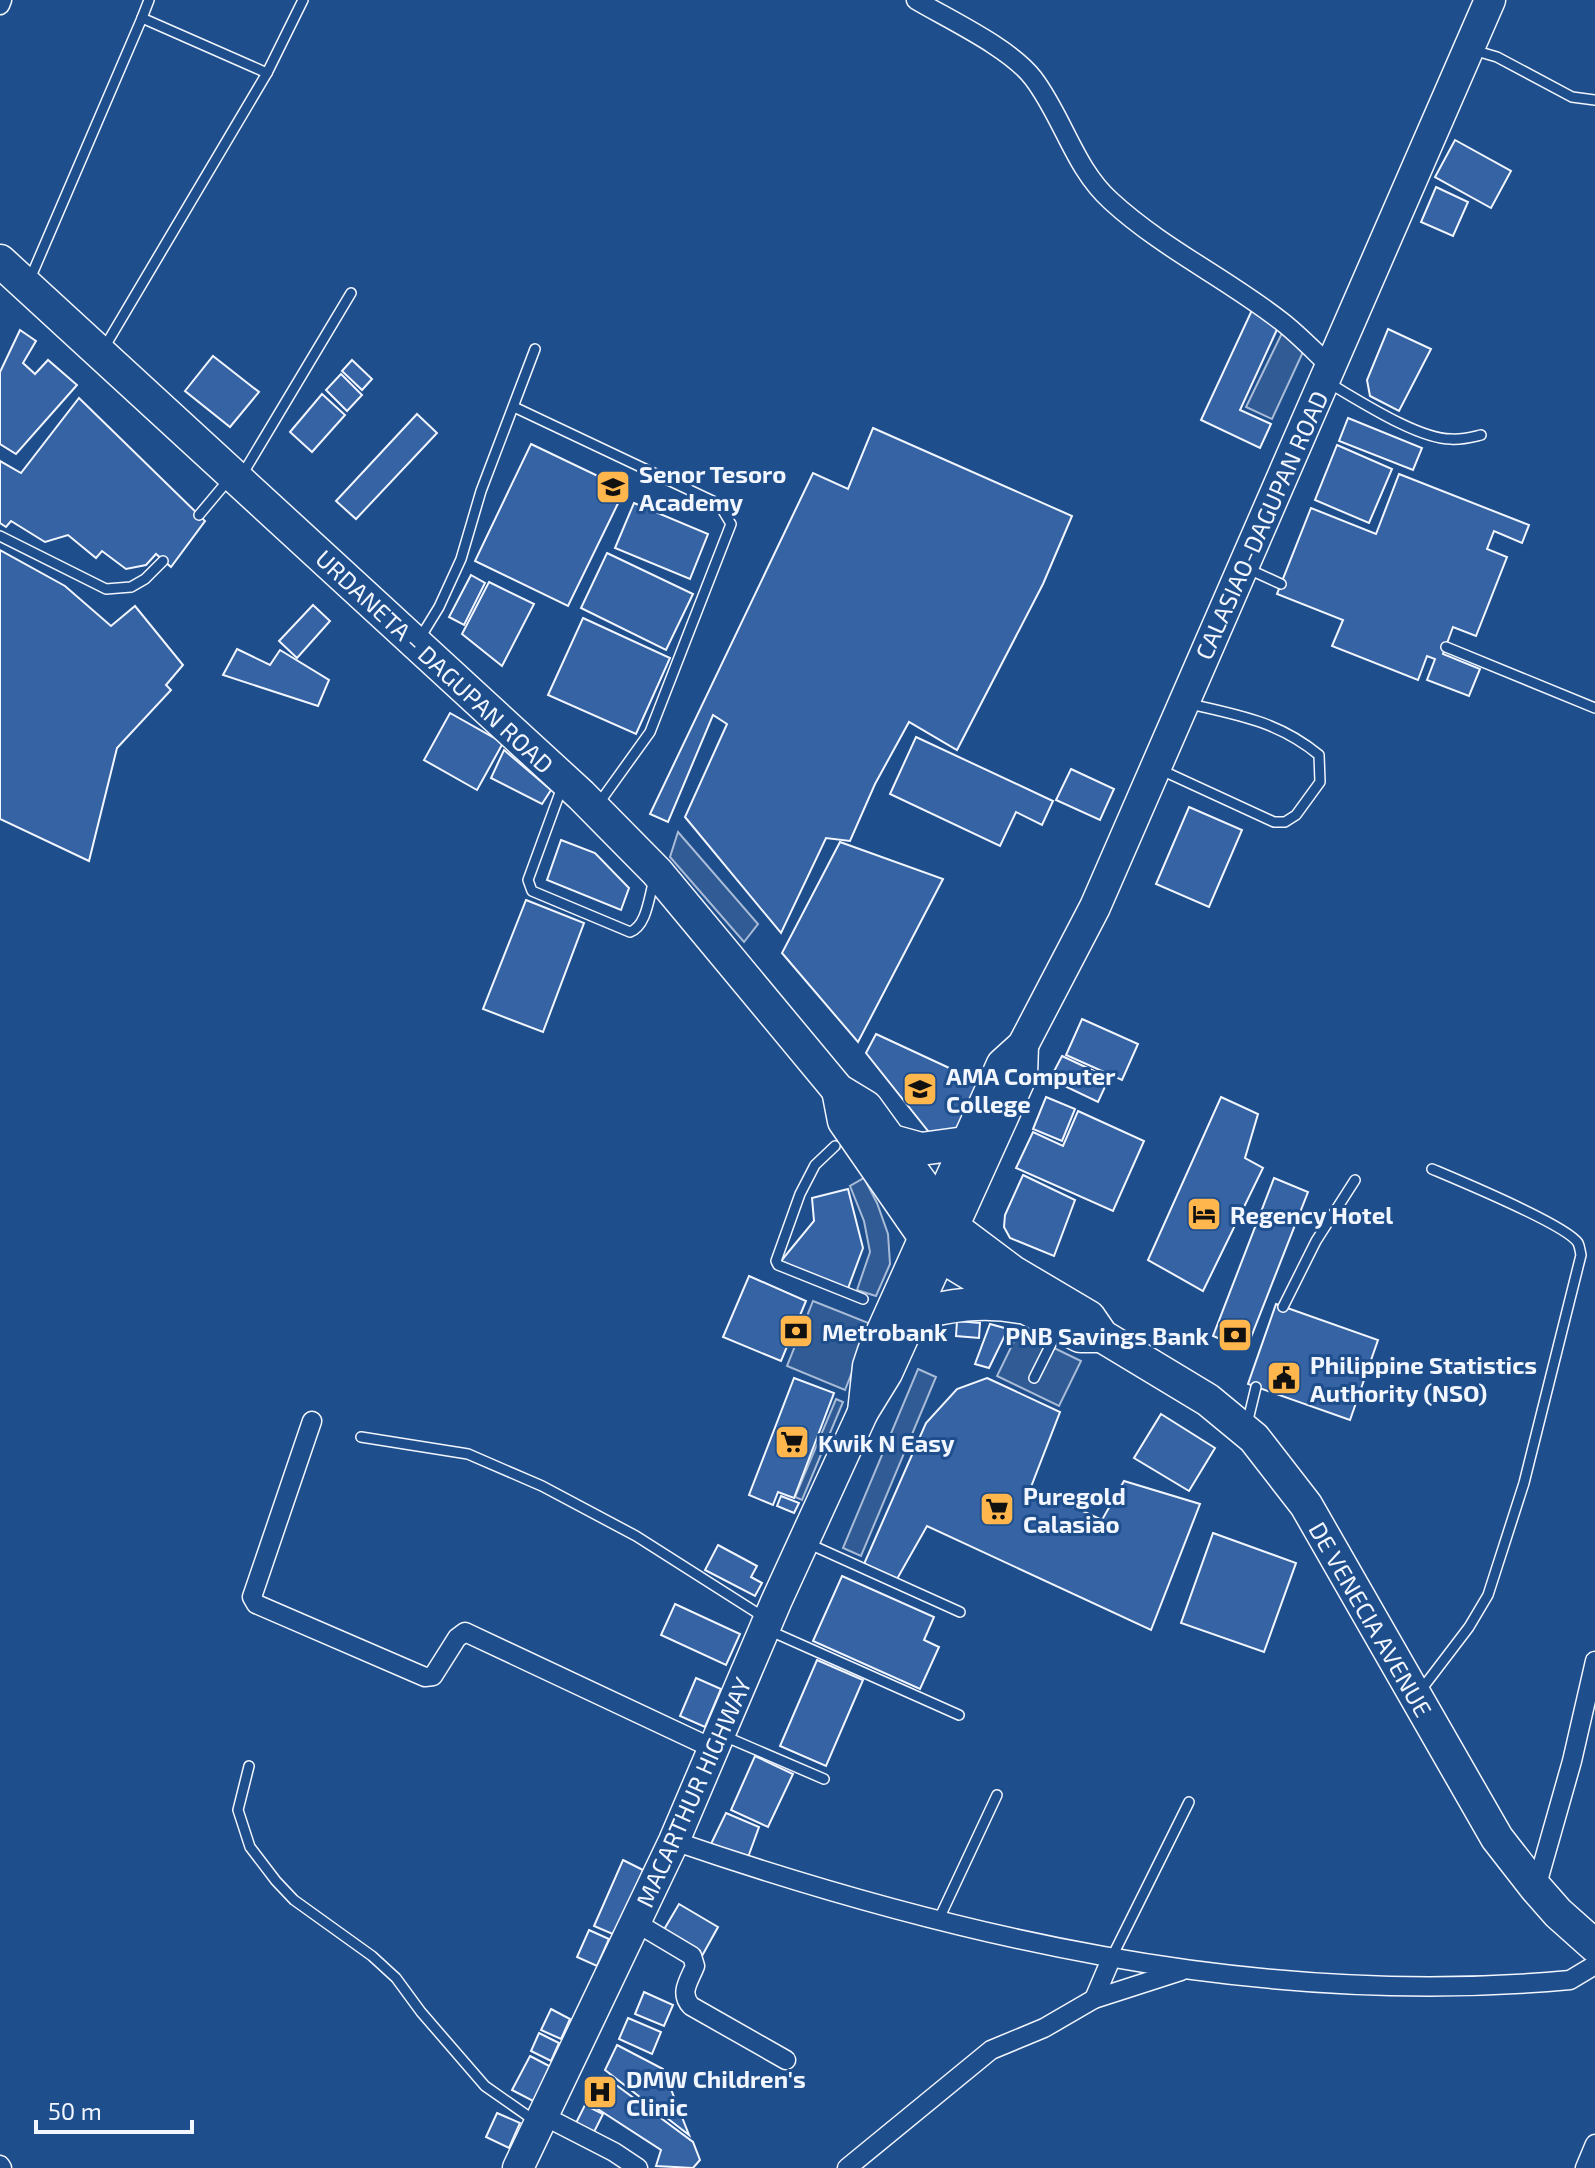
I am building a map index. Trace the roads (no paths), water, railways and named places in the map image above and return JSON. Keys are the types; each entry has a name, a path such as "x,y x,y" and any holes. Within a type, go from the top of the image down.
{"highway":[{"name":"URDANETA - DAGUPAN ROAD","path":"0,261 565,780 657,872 838,1090 866,1107 892,1141 938,1231"},
{"name":"URDANETA - DAGUPAN ROAD","path":"838,1090 844,1121 938,1231"},
{"path":"892,1141 921,1149 965,1143"},
{"name":"DE VENECIA AVENUE","path":"938,1231 1028,1309 1080,1336 1102,1336"},
{"name":"DE VENECIA AVENUE","path":"938,1231 1089,1317 1102,1336 1208,1400 1246,1431 1306,1505 1497,1838 1558,1913 1595,1946"},
{"path":"913,1315 971,1303 998,1303 1028,1309"}],"main road":[{"name":"CALASIAO-DAGUPAN ROAD","path":"938,1231 965,1143 1002,1064 1023,1045 1095,907 1490,0"},
{"name":"CALASIAO-DAGUPAN ROAD","path":"938,1231 1022,1075 1023,1045"},
{"name":"MACARTHUR HIGHWAY","path":"518,2168 674,1841 863,1412 887,1373 913,1315 938,1231"},
{"name":"MACARTHUR HIGHWAY","path":"863,1412 868,1366 873,1351 938,1231"}],"street":[{"path":"916,0 1014,58 1051,105 1091,181 1111,202 1164,244 1281,321 1327,373"},
{"path":"312,1421 252,1597 256,1604 425,1677 433,1676 457,1638 465,1632 717,1742"},
{"path":"1536,1888 1572,1761 1595,1661"},
{"path":"674,1841 776,1876 938,1921 1111,1959 1183,1970 1378,1988 1570,1980 1595,1965"},
{"path":"635,1922 692,1956 695,1966 684,1992 684,1999 691,2006 786,2060"},
{"path":"1094,1999 1111,1959"},
{"path":"847,2168 991,2050 1044,2028 1094,1999 1183,1970"},
{"path":"540,2119 614,2152 638,2168"},
{"path":"1585,2168 1595,2144"}],"lane":[{"path":"27,286 149,0"},
{"path":"101,353 267,73 303,0"},
{"path":"142,18 267,73"},
{"path":"1469,49 1497,57 1572,97 1595,100"},
{"path":"199,515 235,479 351,293"},
{"path":"417,643 439,607 461,559 481,491 535,349"},
{"path":"1327,373 1387,415 1433,436 1450,439 1481,435"},
{"path":"514,407 719,504 731,524 650,732 595,809"},
{"path":"0,536 106,589 131,587 145,579 163,561"},
{"path":"1242,566 1281,584"},
{"path":"1446,647 1595,708"},
{"path":"1155,767 1274,822 1285,822 1296,815 1320,782 1319,755 1296,736 1249,717 1183,703"},
{"path":"565,780 528,880 532,891 630,932 636,930 642,921 657,872"},
{"path":"835,1146 815,1165 800,1194 776,1261 778,1265 863,1299"},
{"path":"1416,1696 1469,1627 1488,1595 1524,1483 1581,1255 1578,1243 1571,1236 1544,1219 1432,1169"},
{"path":"1283,1307 1316,1241 1355,1180"},
{"path":"1034,1378 1061,1326"},
{"path":"1246,1431 1256,1387"},
{"path":"361,1437 468,1454 542,1486 636,1536 767,1624 959,1715"},
{"path":"804,1542 960,1612"},
{"path":"717,1742 824,1779"},
{"path":"249,1766 238,1810 250,1847 276,1881 318,1920 372,1956 396,1978 485,2086 540,2119"},
{"path":"938,1921 997,1795"},
{"path":"1111,1959 1189,1802"}],"place":[{"name":"Senor Tesoro Academy","path":"613,487"},
{"name":"AMA Computer College","path":"920,1089"},
{"name":"Regency Hotel","path":"1204,1214"},
{"name":"Metrobank","path":"796,1331"},
{"name":"PNB Savings Bank","path":"1235,1335"},
{"name":"Philippine Statistics Authority (NSO)","path":"1284,1378"},
{"name":"Kwik N Easy","path":"792,1442"},
{"name":"Puregold Calasiao","path":"997,1509"},
{"name":"DMW Children's Clinic","path":"600,2092"}]}
